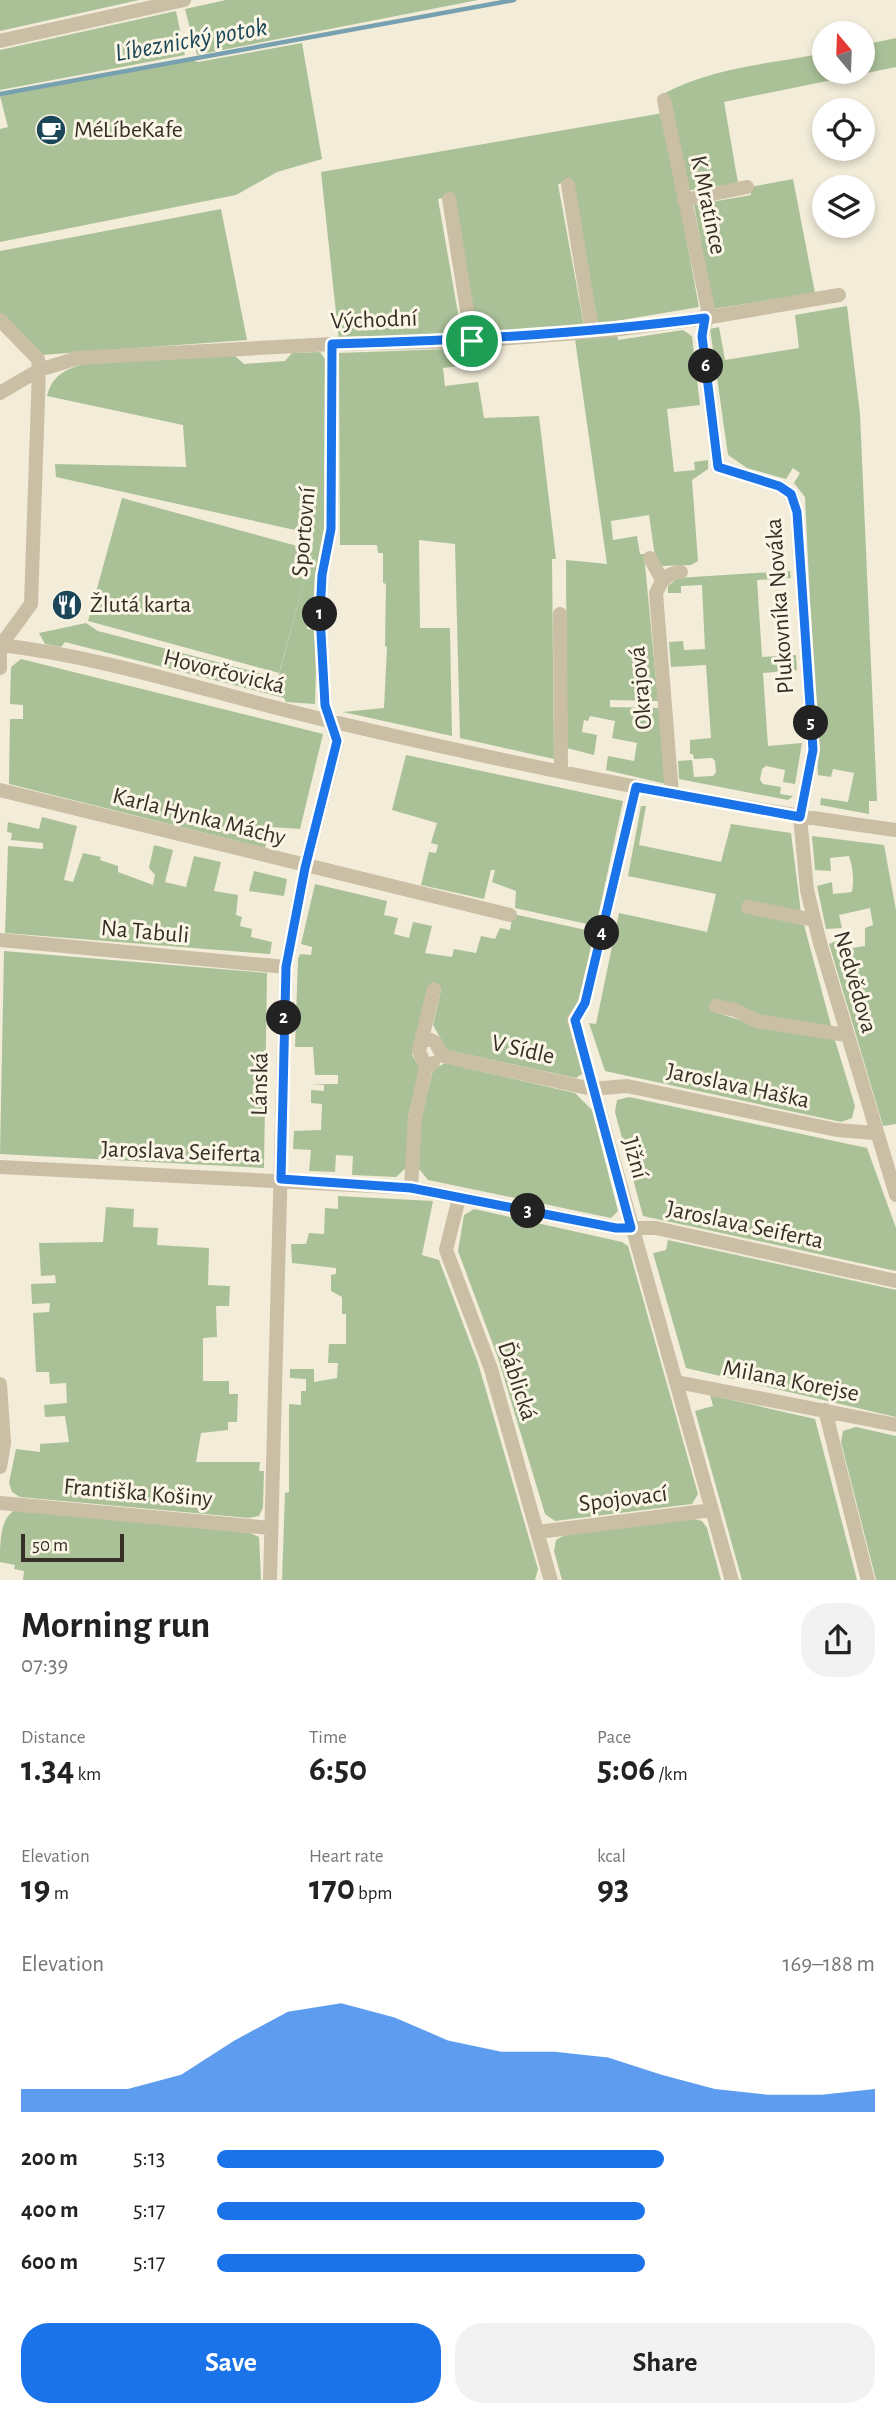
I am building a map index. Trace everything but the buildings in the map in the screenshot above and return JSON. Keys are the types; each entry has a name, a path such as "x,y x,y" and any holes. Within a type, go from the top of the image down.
{"street":[{"path":"0,41 184,0"},
{"name":"K Mratínce","path":"664,100 708,309 705,318"},
{"path":"568,185 592,331"},
{"path":"684,200 747,187"},
{"path":"449,199 472,341"},
{"name":"Východní","path":"0,393 39,370 78,358 332,344 472,341 705,318 839,295"},
{"name":"Plukovníka Nováka","path":"705,318 702,336 718,467 779,486 791,494 797,512 813,750 800,817"},
{"path":"0,320 38,359 39,370 32,604 0,644 0,668"},
{"name":"Sportovní","path":"332,344 331,529 323,565 320,615 325,705 332,722"},
{"path":"650,558 662,580 672,573 681,572"},
{"name":"Okrajová","path":"662,580 656,593 672,794"},
{"path":"560,614 561,772"},
{"name":"Hovorčovická","path":"0,644 61,654 332,722 561,772 800,817 896,830"},
{"name":"Lánská","path":"270,1580 286,967 305,868 337,741 332,722"},
{"name":"Jižní","path":"636,787 585,1003 575,1020 592,1089 732,1580"},
{"name":"Karla Hynka Máchy","path":"0,790 305,868 509,915"},
{"name":"Nedvědova","path":"800,817 807,890 814,920 875,1133 896,1195"},
{"path":"748,907 814,920"},
{"name":"Na Tabuli","path":"0,940 286,967"},
{"path":"411,1188 415,1118 426,1068 419,1051 434,989"},
{"path":"716,1006 736,1010 757,1021 846,1035"},
{"path":"422,1036 435,1042 443,1056 426,1068"},
{"name":"V Sídle","path":"443,1056 592,1089"},
{"name":"Jaroslava Haška","path":"592,1089 627,1086 837,1130 875,1133"},
{"name":"Jaroslava Seiferta","path":"0,1167 281,1179 411,1188 616,1228 656,1228 896,1281"},
{"name":"Ďáblická","path":"459,1198 446,1250 491,1369 551,1580"},
{"name":"Milana Korejse","path":"677,1382 896,1425"},
{"path":"0,1384 4,1443 0,1467"},
{"path":"825,1410 868,1580"},
{"name":"Františka Košiny","path":"0,1503 271,1528"},
{"name":"Spojovací","path":"538,1532 712,1510"}],"green space":[{"path":"0,0 139,0 0,31"},
{"path":"226,0 478,0 197,55 185,9"},
{"path":"176,11 185,55 0,90 0,50"},
{"path":"896,38 896,67 875,71 875,42"},
{"path":"302,43 322,159 277,172 236,195 0,242 0,129 8,127 0,96 192,60 198,62"},
{"path":"812,55 812,84 724,102 738,183 685,191 665,93 703,77"},
{"path":"663,113 699,307 598,324 572,181 558,184 584,326 476,334 452,196 438,199 462,336 339,341 321,172"},
{"path":"793,179 815,293 713,309 694,205 751,195 750,187"},
{"path":"221,209 247,340 41,355 0,313 0,251"},
{"path":"847,306 860,414 877,801 869,801 869,814 820,805 821,798 848,802 854,773 833,769 831,777 818,775 805,497 794,483 800,473 793,468 786,479 747,468 728,455 710,329 719,327 725,360 799,348 795,315"},
{"path":"683,330 692,336 700,405 667,409 674,472 695,470 694,462 708,460 708,469 692,480 698,561 691,565 661,566 655,557 649,515 611,521 613,540 637,536 640,554 644,554 658,701 610,700 610,707 659,708 666,784 606,770 608,756 634,761 637,743 612,738 615,721 590,716 588,721 584,720 582,732 597,735 594,755 567,748 566,560 607,564 575,339 617,335 618,340"},
{"path":"475,348 476,364 443,368 445,386 478,382 484,418 539,416 556,559 552,559 554,759 460,738 455,544 419,540 420,628 450,628 452,736 343,712 384,708 387,647 383,553 378,553 377,545 340,545 339,353"},
{"path":"320,352 325,359 326,525 316,611 308,609 307,629 317,630 315,704 286,702 284,698 65,642 61,647 45,644 39,633 86,623 98,631 278,678 312,553 279,673 88,621 122,498 312,550 313,534 56,477 55,464 186,467 183,425 47,396 52,383 60,375 83,364 234,355 244,364 285,361 292,353"},
{"path":"790,571 791,578 757,580 762,657 796,655 797,670 763,673 768,746 802,743 795,784 783,782 785,770 766,766 762,769 760,780 763,784 781,787 780,794 793,796 788,800 679,779 678,761 692,760 694,777 713,776 716,772 712,758 694,759 693,754 690,754 690,740 711,738 706,665 671,667 669,642 683,641 684,650 705,649 702,585 681,586 681,593 668,593 668,586 677,578"},
{"path":"21,659 323,734 300,829 271,827 265,848 9,784 10,719 23,719 23,705 10,704 11,667"},
{"path":"406,755 623,801 596,926 515,908 516,891 492,882 495,870 491,870 484,899 421,885 429,852 436,853 438,845 431,843 437,823 392,810"},
{"path":"641,806 646,806 639,845 721,862 731,824 791,833 801,913 746,902 744,912 804,925 832,1029 756,1015 718,1002 715,1012 754,1025 835,1040 855,1106 852,1118 841,1122 605,1071 589,1023 596,1024 619,913 707,932 716,894 628,876"},
{"path":"42,817 77,826 64,880 73,882 83,853 101,857 100,860 118,866 118,872 153,885 155,875 149,868 154,845 173,850 165,882 186,887 194,856 221,862 214,891 238,895 236,915 242,917 240,926 252,929 251,937 272,942 270,954 5,933 8,846 43,849 43,843 11,840 12,833 7,832 8,822 39,829"},
{"path":"812,836 884,845 896,910 896,1124 883,1126 829,944 844,938 846,949 865,946 865,928 873,925 870,908 839,915 842,928 826,929 817,886 832,882 833,894 852,892 852,869 849,856 830,858 831,871 815,870"},
{"path":"254,871 287,879 284,896 249,891"},
{"path":"315,884 387,901 384,915 398,918 394,934 409,938 413,922 432,926 425,953 452,957 454,949 476,953 481,936 495,939 500,928 510,930 513,914 595,932 580,999 582,1074 576,1078 447,1050 433,1025 441,990 428,987 412,1055 420,1068 408,1117 407,1167 396,1177 352,1175 353,1156 336,1155 335,1172 309,1171 311,1150 293,1149 294,1131 321,1130 322,1104 311,1103 311,1090 324,1091 324,1085 311,1084 338,1084 338,1075 315,1075 313,1047 295,1047 298,959 300,954 311,955 312,947 301,944"},
{"path":"4,951 267,973 264,1168 0,1154"},
{"path":"445,1063 575,1093 592,1110 618,1211 611,1218 428,1180 419,1169 421,1119 433,1070"},
{"path":"629,1097 867,1148 896,1228 896,1271 643,1216 615,1112 617,1100"},
{"path":"338,1196 433,1201 422,1255 439,1260 478,1363 538,1569 535,1580 282,1580 285,1493 289,1492 289,1404 301,1405 301,1391 306,1391 306,1379 290,1378 290,1369 314,1369 314,1382 337,1378 338,1363 328,1363 329,1344 346,1344 346,1314 342,1314 342,1297 331,1291 331,1275 336,1274 336,1268 292,1263 291,1244 306,1244 309,1233 324,1234 325,1208 338,1209"},
{"path":"106,1207 134,1209 133,1227 158,1228 157,1245 209,1248 208,1285 230,1286 229,1306 216,1306 217,1337 203,1338 203,1381 229,1381 229,1394 238,1394 237,1422 228,1422 228,1430 201,1433 196,1462 260,1462 259,1471 264,1471 263,1507 259,1516 249,1518 20,1497 12,1492 9,1483 16,1449 40,1452 40,1444 69,1442 65,1416 45,1417 44,1405 67,1403 66,1383 50,1384 49,1372 36,1372 33,1313 49,1312 50,1303 32,1304 31,1284 56,1283 55,1275 41,1276 39,1243 103,1242"},
{"path":"474,1209 622,1242 628,1246 698,1494 692,1504 555,1521 545,1514 498,1358 458,1251 464,1215"},
{"path":"668,1240 896,1290 896,1417 686,1368 653,1253 666,1250"},
{"path":"710,1395 815,1419 857,1580 742,1580 695,1411 713,1406"},
{"path":"856,1427 896,1436 896,1580 876,1580 841,1442 843,1431"},
{"path":"16,1510 250,1533 259,1537 261,1580 23,1580 24,1571 14,1569 15,1565 0,1562 4,1524"},
{"path":"694,1519 702,1521 707,1528 721,1580 562,1580 554,1551 556,1540 565,1535"}],"waterway":[{"name":"Líbeznický potok","path":"0,94 514,0"}],"place":[{"name":"MéLíbeKafe","path":"51,130"},
{"name":"Žlutá karta","path":"67,605"}],"route":[{"path":"705,318 702,336 718,467 779,486 791,494 797,512 813,750 800,817 636,787 585,1003 575,1020 631,1228 616,1228 411,1188 281,1179 286,967 305,868 337,741 325,705 320,615 322,575 331,529 332,344 472,341 605,331 705,318"}]}
